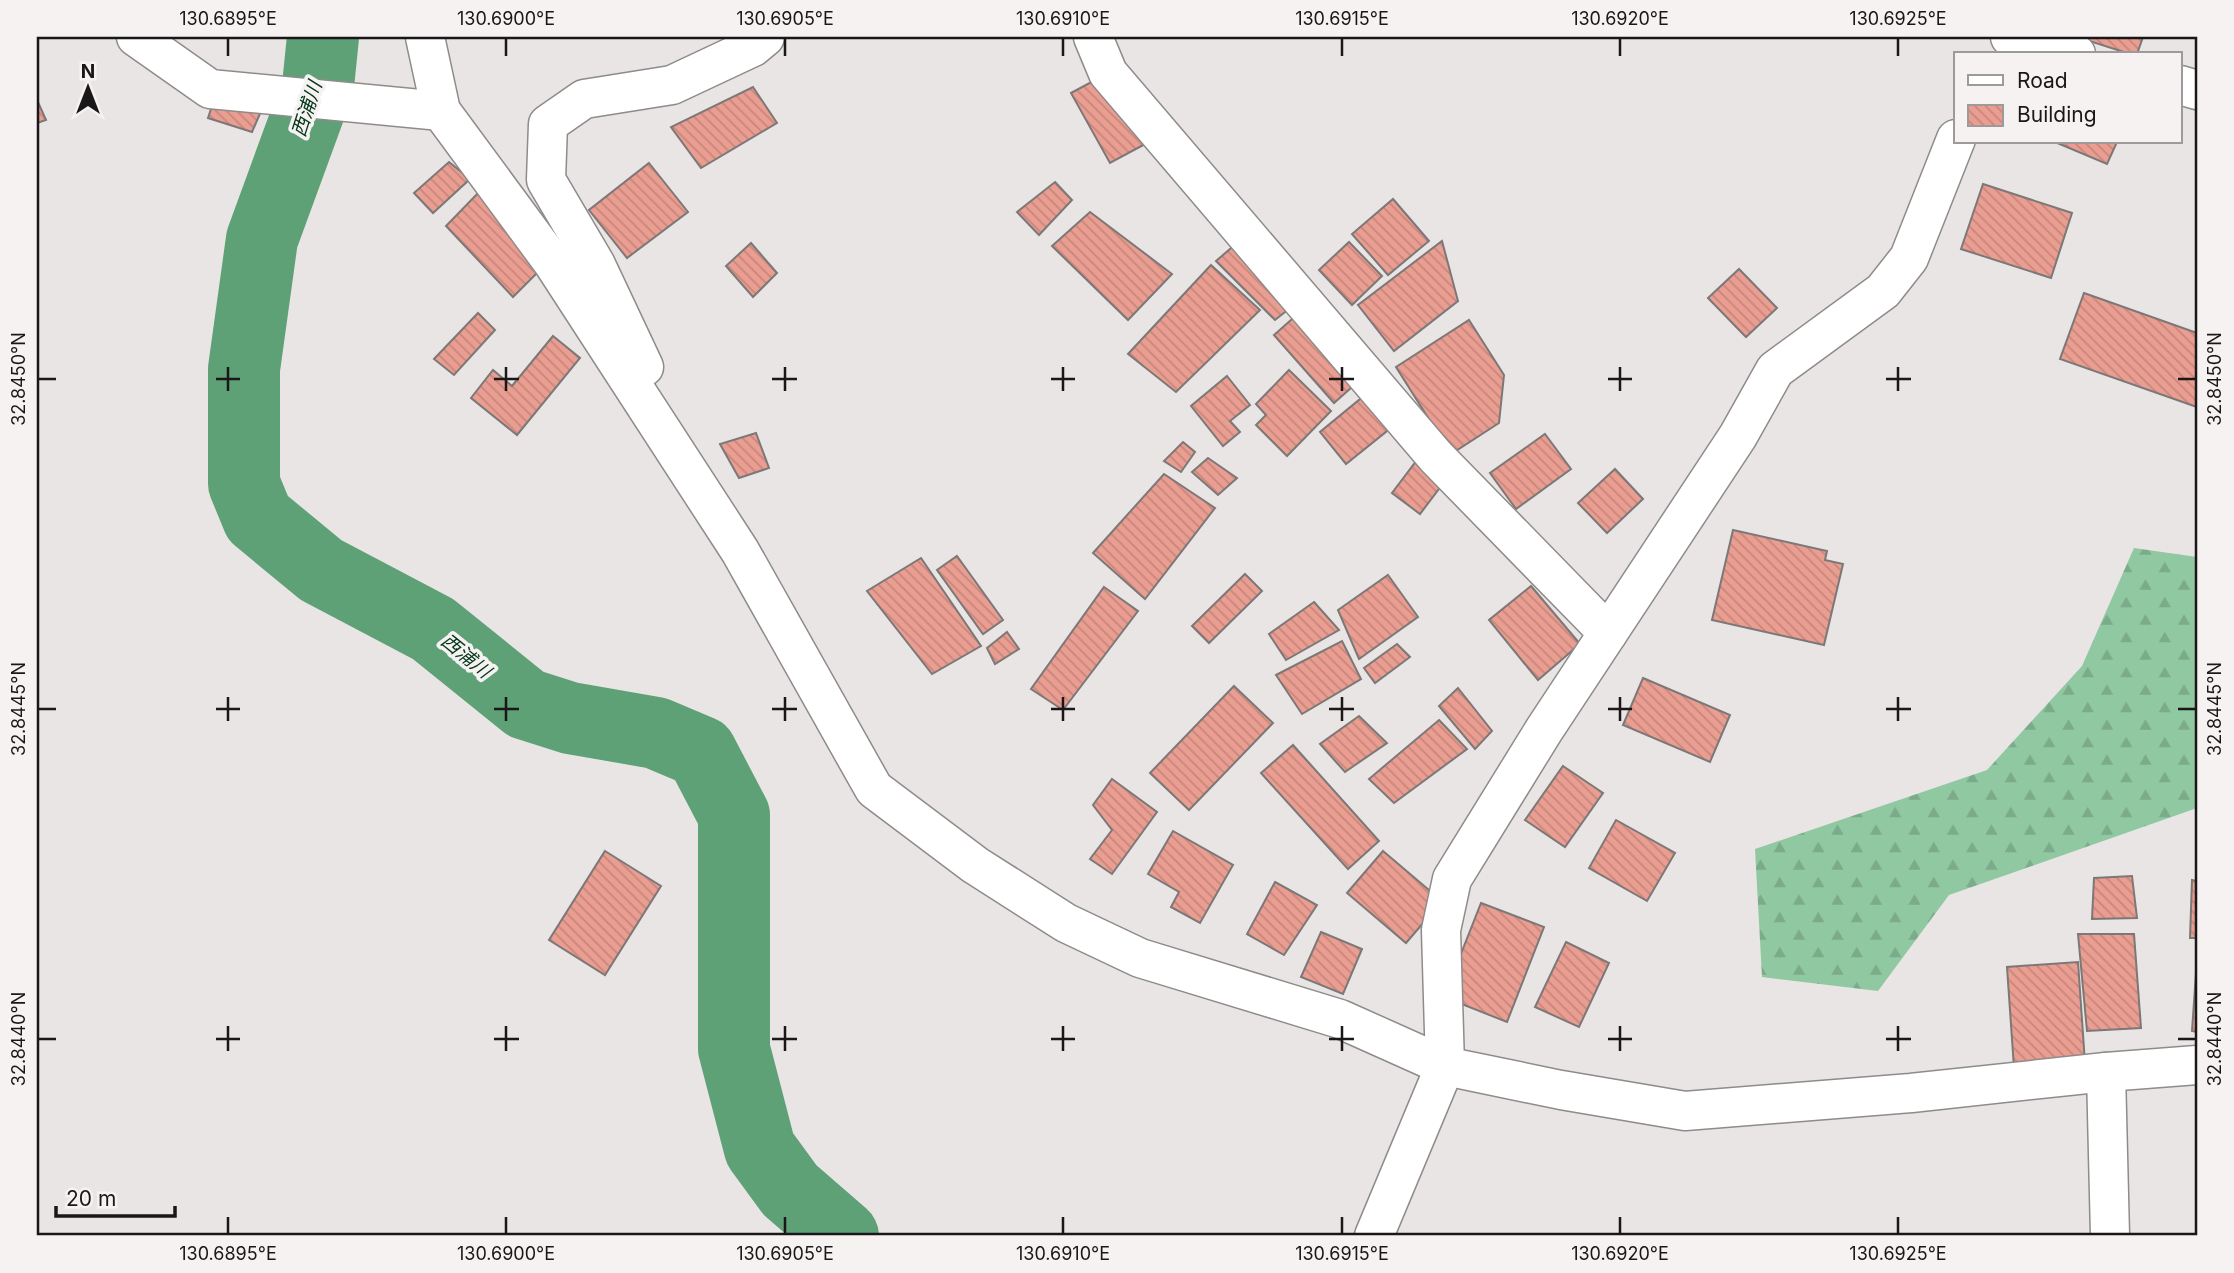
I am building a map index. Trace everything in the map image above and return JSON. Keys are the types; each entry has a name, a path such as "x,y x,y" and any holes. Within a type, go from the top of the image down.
{"street":[{"path":"136,37 210,89 441,111"},
{"path":"425,37 441,111 552,263 705,496 740,551 874,789 975,865 1066,923 1140,958 1340,1019 1445,1066 1561,1090 1685,1111 1911,1093 2197,1065"},
{"path":"705,496 596,265 546,180 548,124 584,99 672,85 753,47 765,37"},
{"path":"1093,37 1108,73 1116,83 1436,457 1608,633"},
{"path":"2010,37 2068,52"},
{"path":"1374,1236 1445,1066 1441,930 1452,879 1544,730 1738,436 1775,370 1883,291 1909,258 1954,144"},
{"path":"2106,1072 2110,1236"}],"green space":[{"path":"2134,548 2197,557 2197,808 1949,895 1878,991 1762,977 1755,849 1987,770 2082,666"}],"building":[{"path":"2143,37 2138,52 2124,52 2083,39"},
{"path":"1108,73 1147,143 1110,163 1071,93"},
{"path":"753,87 777,123 701,168 671,127"},
{"path":"37,100 46,120 37,123"},
{"path":"214,100 262,109 252,132 208,118"},
{"path":"2060,144 2116,144 2107,164"},
{"path":"449,162 470,179 433,213 414,193"},
{"path":"649,163 688,212 627,258 589,210"},
{"path":"1055,182 1072,200 1039,235 1017,212"},
{"path":"1983,184 2072,213 2051,278 1961,249"},
{"path":"481,190 544,266 513,297 446,226"},
{"path":"1393,199 1429,241 1388,275 1352,234"},
{"path":"1090,212 1172,274 1128,320 1052,246"},
{"path":"1442,241 1458,301 1394,351 1358,305"},
{"path":"1349,242 1382,276 1352,305 1319,270"},
{"path":"751,243 777,273 753,297 726,266"},
{"path":"1237,243 1294,305 1275,320 1216,261"},
{"path":"1211,265 1260,310 1176,392 1128,354"},
{"path":"1739,269 1777,308 1746,337 1708,298"},
{"path":"2084,293 2197,333 2197,407 2060,359"},
{"path":"1300,312 1360,380 1334,403 1274,335"},
{"path":"478,313 495,330 454,375 434,359"},
{"path":"1469,320 1504,375 1499,423 1451,454 1396,367"},
{"path":"553,336 580,358 517,435 471,398 493,370 512,386"},
{"path":"1289,370 1331,411 1287,456 1256,425 1266,415 1256,404"},
{"path":"1227,376 1250,405 1230,421 1240,432 1223,446 1191,406"},
{"path":"1365,395 1392,427 1346,464 1320,432"},
{"path":"756,433 769,468 739,478 720,444"},
{"path":"1545,434 1571,469 1516,509 1490,473"},
{"path":"1183,442 1195,452 1181,472 1164,461"},
{"path":"1208,458 1237,478 1218,495 1192,472"},
{"path":"1417,460 1445,481 1420,514 1392,493"},
{"path":"1615,469 1643,499 1607,533 1578,503"},
{"path":"1164,474 1215,508 1145,599 1093,553"},
{"path":"1733,530 1827,551 1825,560 1843,564 1824,645 1712,620"},
{"path":"957,556 1003,620 983,634 937,570"},
{"path":"921,558 981,646 932,674 867,591"},
{"path":"1245,574 1262,591 1209,643 1192,626"},
{"path":"1388,575 1418,617 1359,659 1338,610"},
{"path":"1531,586 1580,644 1538,680 1489,620"},
{"path":"1104,587 1138,611 1063,710 1031,689"},
{"path":"1314,602 1339,630 1286,660 1269,634"},
{"path":"1007,632 1019,649 995,664 987,648"},
{"path":"1342,641 1361,679 1302,714 1276,675"},
{"path":"1397,644 1410,657 1375,683 1364,668"},
{"path":"1643,678 1730,715 1710,762 1623,725"},
{"path":"1234,686 1273,723 1189,810 1150,773"},
{"path":"1458,688 1492,731 1475,749 1439,706"},
{"path":"1359,716 1387,743 1345,772 1320,744"},
{"path":"1439,720 1467,749 1394,803 1369,779"},
{"path":"1293,745 1379,841 1348,869 1261,773"},
{"path":"1563,766 1603,793 1565,847 1525,820"},
{"path":"1112,779 1157,812 1112,874 1090,859 1112,830 1093,805"},
{"path":"1616,820 1675,853 1647,901 1589,868"},
{"path":"1173,831 1233,865 1200,923 1171,907 1179,892 1148,874"},
{"path":"605,851 661,886 605,975 549,940"},
{"path":"1383,851 1442,901 1406,943 1347,893"},
{"path":"2132,876 2137,918 2092,919 2094,878"},
{"path":"2192,880 2197,881 2197,938 2190,938"},
{"path":"1275,882 1317,905 1284,955 1247,934"},
{"path":"1481,903 1544,927 1507,1022 1444,997"},
{"path":"1321,932 1362,949 1343,994 1301,977"},
{"path":"2078,934 2134,934 2141,1028 2087,1031"},
{"path":"1566,942 1609,963 1579,1027 1535,1007"},
{"path":"2078,962 2085,1063 2014,1068 2007,967"},
{"path":"2197,973 2197,1032 2192,1031"}],"waterway":[{"name":"西浦川","path":"323,37 318,86 262,239 244,369 244,484 258,518 321,570 433,629 526,704 570,718 656,733 701,752 734,815 734,1049 760,1149 790,1190 843,1236"}]}
